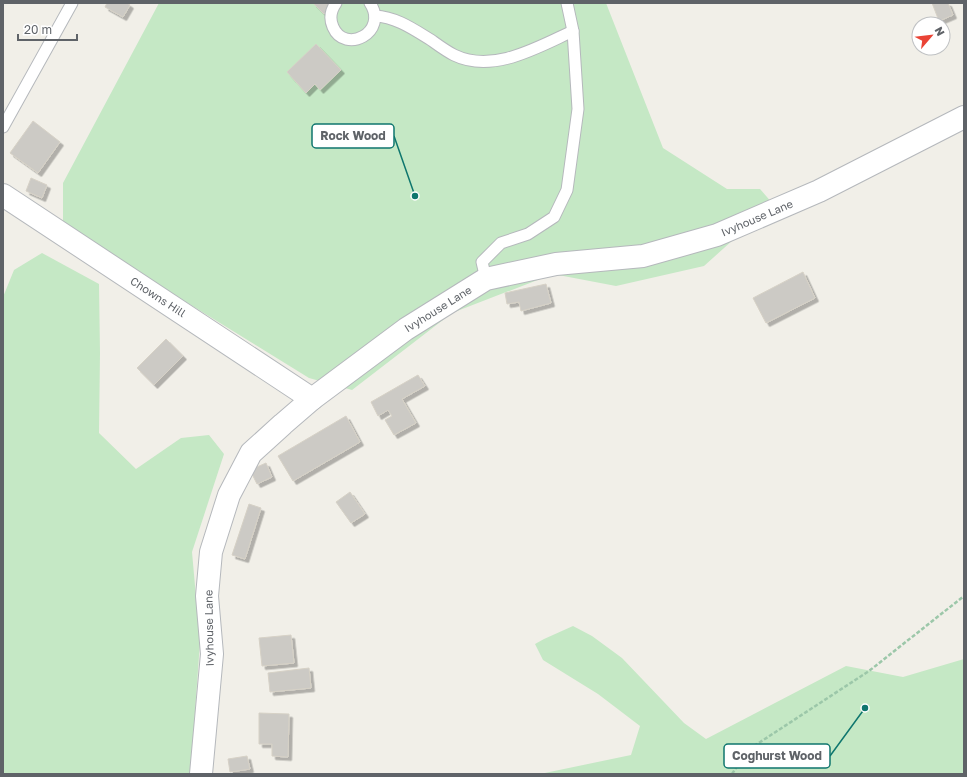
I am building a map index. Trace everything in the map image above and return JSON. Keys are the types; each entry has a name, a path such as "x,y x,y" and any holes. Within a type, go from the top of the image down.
{"street":[{"name":"Ivyhouse Lane","path":"201,774 212,654 207,596 212,552 229,495 251,453 312,399 406,329 486,279 556,264 643,256 717,235 818,191 964,117"},
{"name":"Chowns Hill","path":"3,195 312,399"}],"lane":[{"path":"3,127 72,3"},
{"path":"336,3 331,15 331,23 339,35 353,40 366,35 371,30 375,16 370,3"},
{"path":"486,279 482,262 501,243 528,234 554,217 567,190 578,109 573,31 567,3"},
{"path":"375,16 392,18 454,55 474,60 491,61 509,58 573,31"}],"path":[{"path":"732,774 748,750 869,671 964,596"}],"green space":[{"path":"159,3 606,3 663,148 727,189 760,189 773,204 704,266 616,286 553,274 452,313 352,390 309,378 63,226 63,183"},
{"path":"42,253 99,284 99,433 136,469 181,438 209,435 224,454 192,552 200,642 190,774 3,774 3,297 14,270"},
{"path":"573,626 592,636 622,658 684,723 706,739 846,666 903,677 964,659 964,774 540,774 631,755 640,726 598,694 543,660 535,644"}],"building":[{"path":"107,3 127,3 130,5 123,17 105,7"},
{"path":"313,3 336,3 324,14"},
{"path":"932,3 948,3 953,15 937,16"},
{"path":"316,44 341,70 320,90 315,84 306,93 287,72"},
{"path":"33,121 60,142 38,173 10,153"},
{"path":"31,178 47,185 42,198 26,191"},
{"path":"803,272 815,298 766,323 753,298"},
{"path":"546,284 551,303 521,311 519,302 507,304 505,293"},
{"path":"166,339 183,356 154,385 137,368"},
{"path":"418,375 425,386 402,399 416,423 394,435 385,420 392,416 388,410 378,416 371,402"},
{"path":"346,416 360,442 293,481 278,456"},
{"path":"266,463 272,477 257,484 250,470"},
{"path":"350,492 365,514 351,523 336,502"},
{"path":"249,504 261,508 245,559 232,555"},
{"path":"291,635 294,663 262,666 259,638"},
{"path":"309,668 311,688 270,692 268,673"},
{"path":"259,713 289,714 288,757 272,756 272,744 259,744"},
{"path":"247,756 250,769 230,772 228,759"}],"place":[{"name":"Rock Wood","path":"415,196"},
{"name":"Coghurst Wood","path":"865,708"}]}
